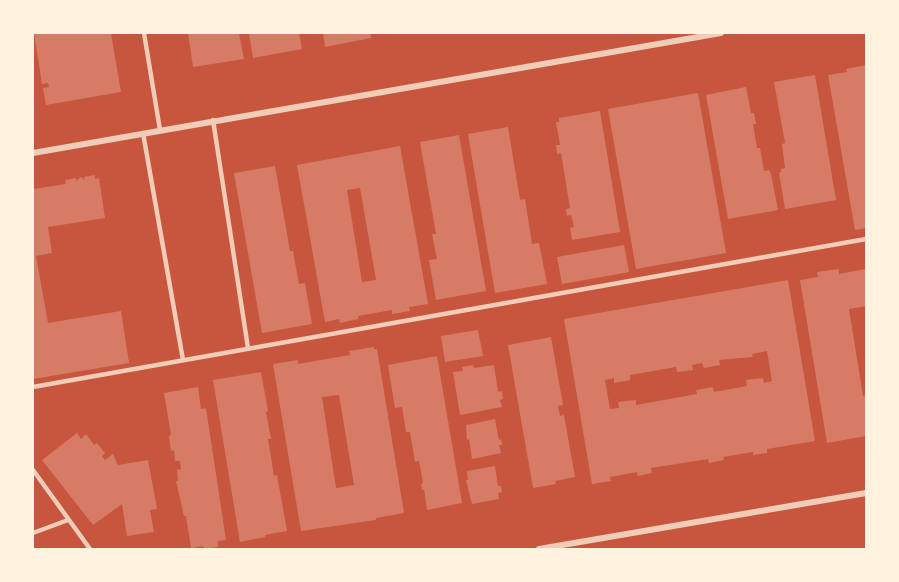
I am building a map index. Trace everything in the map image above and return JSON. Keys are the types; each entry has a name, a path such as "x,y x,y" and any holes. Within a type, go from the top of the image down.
{"street":[{"path":"33,153 721,33"},
{"path":"538,549 866,494"}],"lane":[{"path":"144,33 160,130"},
{"path":"213,120 248,348"},
{"path":"143,133 183,360"},
{"path":"33,387 866,239"},
{"path":"33,470 90,549"},
{"path":"33,533 68,520"}],"building":[{"path":"34,33 111,33 121,92 46,105 43,88 49,87 48,83 42,84"},
{"path":"188,33 239,33 244,59 193,67"},
{"path":"249,33 299,33 302,49 253,58"},
{"path":"323,33 370,33 371,38 325,47"},
{"path":"866,65 866,228 855,230 828,75 847,72 846,69"},
{"path":"815,75 836,200 785,209 779,173 785,168 782,144 785,143 774,82"},
{"path":"746,87 751,113 754,113 756,124 753,124 757,148 760,148 764,171 769,170 771,174 778,210 728,219 706,95"},
{"path":"698,93 726,253 636,269 608,109"},
{"path":"600,111 620,232 572,240 570,228 574,227 571,215 567,216 566,209 570,208 561,153 557,154 556,145 560,145 556,122 559,122 559,118"},
{"path":"508,127 520,200 525,199 532,244 539,243 547,284 495,293 468,134"},
{"path":"459,135 486,291 436,300 429,260 437,259 432,234 436,234 420,142"},
{"path":"400,146 428,304 409,307 410,311 392,314 392,310 358,316 358,319 340,323 339,319 325,322 297,165","holes":["360,188 376,280 362,282 347,190"]},
{"path":"275,166 290,251 293,251 299,284 305,283 312,324 262,333 234,173"},
{"path":"95,175 95,179 99,178 105,218 48,227 52,253 36,256 48,323 121,311 129,363 33,379 33,189 66,184 65,180 76,178 76,181 81,177 85,180 84,177"},
{"path":"624,245 629,272 562,284 557,257"},
{"path":"839,269 839,274 866,269 866,306 849,309 863,396 866,395 866,436 827,443 800,280 818,277 817,272"},
{"path":"788,280 815,441 767,449 767,453 753,455 753,452 723,457 724,460 709,463 708,459 651,468 652,473 638,476 637,472 610,477 611,481 592,484 564,319","holes":["767,351 772,381 764,383 763,378 746,380 747,386 714,392 713,387 696,390 697,394 636,405 636,400 618,402 619,408 610,409 605,380 614,378 614,383 630,380 630,375 676,367 677,372 693,370 692,365 702,363 704,368 720,365 719,360 753,357 752,354"]},
{"path":"478,330 483,356 445,362 441,336"},
{"path":"551,337 563,405 558,406 560,416 564,415 575,477 555,481 556,484 533,488 508,345"},
{"path":"374,347 377,349 404,513 376,518 376,520 301,531 273,364 298,360 298,364 350,355 349,351","holes":["339,395 354,485 336,488 322,397"]},
{"path":"437,356 462,503 427,510 419,461 415,462 410,432 406,432 402,407 395,408 388,365"},
{"path":"473,365 474,368 494,365 498,392 502,391 503,399 500,400 502,407 460,415 453,372 463,371 462,367"},
{"path":"261,372 268,411 266,412 271,439 268,439 274,476 277,475 287,531 240,542 213,380"},
{"path":"198,387 201,409 206,408 226,540 218,541 218,547 204,549 203,546 191,548 186,516 184,516 176,481 178,481 177,470 181,469 180,461 175,461 174,450 171,451 169,436 171,435 164,393"},
{"path":"495,419 499,440 501,439 502,445 499,445 501,453 472,459 466,425"},
{"path":"77,433 81,439 86,434 94,445 97,443 105,453 102,456 105,460 113,454 118,465 148,460 157,509 150,510 154,532 127,536 122,504 93,525 42,460"},
{"path":"495,466 498,486 501,486 502,492 498,493 499,499 472,504 466,480 468,480 467,471"}]}
